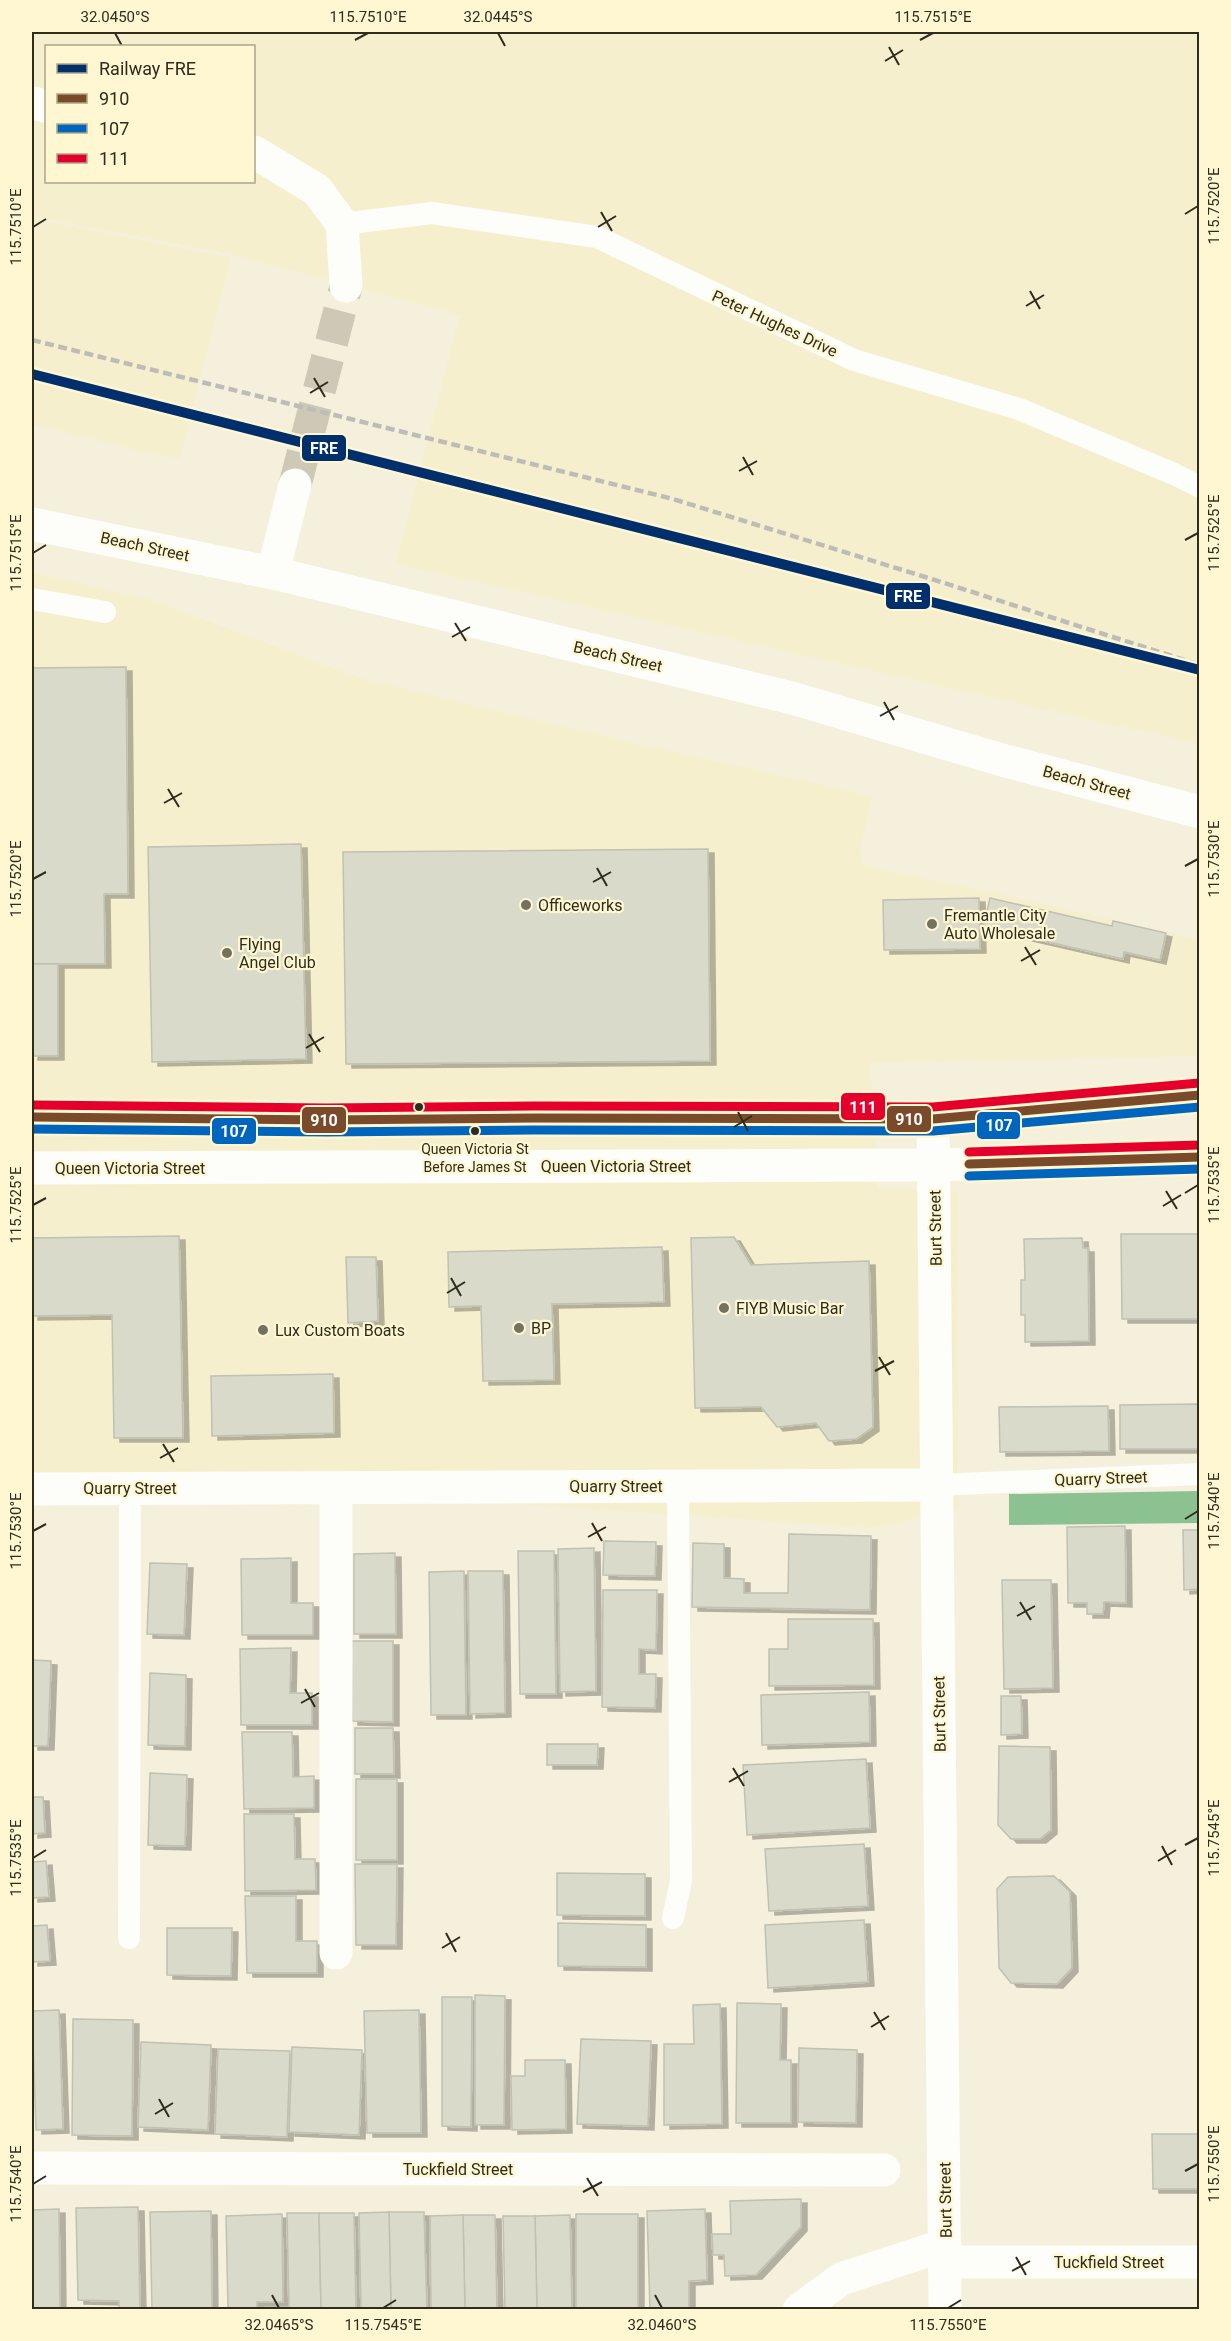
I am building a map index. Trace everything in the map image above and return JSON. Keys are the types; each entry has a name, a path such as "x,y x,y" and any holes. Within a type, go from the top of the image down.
{"street":[{"path":"255,153 317,190 342,224 346,286"},
{"path":"273,573 295,485"},
{"name":"Beach Street","path":"32,524 273,573 792,698 1002,760 1200,812"},
{"path":"32,1117 326,1120 933,1119 1200,1095"},
{"name":"Burt Street","path":"933,1119 945,2310"},
{"name":"Queen Victoria Street","path":"32,1168 934,1165 1200,1157"},
{"name":"Quarry Street","path":"32,1489 937,1485"},
{"path":"336,1488 336,1953"},
{"name":"Tuckfield Street","path":"32,2168 884,2170"},
{"name":"Tuckfield Street","path":"799,2310 841,2279 946,2254 1200,2262"}],"lane":[{"name":"Peter Hughes Drive","path":"342,224 432,213 597,237 854,360 1019,410 1174,474 1200,488"},
{"path":"32,599 105,612"},
{"name":"Quarry Street","path":"937,1485 1200,1474"},
{"path":"673,1918 681,1881 678,1486"},
{"path":"129,1938 130,1488"}],"shaded area":[{"path":"32,32 1199,32 1199,744 396,564 459,317 463,316 229,254 32,216"},
{"path":"32,218 231,258 180,458 157,455 32,424"},
{"path":"32,573 146,598 363,679 872,796 861,847 862,865 1199,940 1199,1056 870,1063 878,1188 957,1191 958,1510 870,1528 32,1471"},
{"path":"1199,1491 1199,1523 1009,1525 1009,1494"}],"building":[{"path":"126,667 128,894 104,894 105,964 32,964 32,668"},
{"name":"Flying Angel Club","path":"301,844 306,1059 152,1062 148,847"},
{"name":"Officeworks","path":"708,849 710,1061 346,1064 343,852"},
{"name":"Fremantle City Auto Wholesale","path":"979,898 980,949 884,950 883,900"},
{"path":"990,898 1112,926 1113,921 1166,933 1160,960 1124,952 1123,959 983,927"},
{"path":"32,964 58,964 58,1056 32,1056"},
{"path":"1121,1234 1200,1234 1200,1319 1122,1319"},
{"path":"179,1236 183,1438 114,1438 112,1315 32,1316 32,1238"},
{"path":"734,1237 751,1265 869,1261 873,1427 856,1439 829,1441 816,1423 777,1427 761,1407 695,1408 691,1238"},
{"path":"1082,1238 1083,1248 1088,1248 1089,1341 1025,1342 1025,1315 1021,1315 1021,1280 1025,1280 1024,1239"},
{"path":"662,1247 664,1302 552,1304 554,1380 483,1381 481,1306 449,1307 448,1252"},
{"path":"346,1257 376,1257 378,1321 348,1323"},
{"path":"333,1374 334,1433 212,1436 211,1376"},
{"path":"1200,1404 1200,1449 1120,1449 1120,1405"},
{"path":"1108,1406 1109,1451 1000,1452 999,1407"},
{"path":"1125,1526 1126,1603 1104,1602 1103,1614 1087,1614 1087,1603 1068,1603 1067,1527"},
{"path":"1183,1530 1200,1530 1200,1589 1184,1590"},
{"path":"789,1534 871,1536 870,1610 692,1607 693,1543 724,1544 724,1578 744,1579 744,1593 788,1593"},
{"path":"604,1541 656,1542 655,1576 603,1575"},
{"path":"594,1548 596,1691 560,1692 558,1549"},
{"path":"518,1551 554,1551 556,1694 520,1694"},
{"path":"395,1553 396,1634 354,1634 354,1554"},
{"path":"291,1558 291,1603 313,1603 313,1635 242,1635 241,1559"},
{"path":"150,1563 187,1564 184,1635 147,1634"},
{"path":"464,1571 466,1715 431,1715 429,1572"},
{"path":"468,1571 503,1571 505,1713 470,1714"},
{"path":"1002,1580 1051,1580 1053,1688 1004,1689"},
{"path":"603,1590 657,1590 656,1650 639,1649 639,1674 656,1674 655,1708 602,1707"},
{"path":"788,1619 873,1619 874,1685 769,1686 769,1649 788,1649"},
{"path":"351,1641 393,1641 393,1722 352,1721"},
{"path":"291,1648 290,1693 312,1693 312,1725 241,1725 240,1649"},
{"path":"32,1660 51,1661 48,1746 32,1746"},
{"path":"150,1673 186,1675 185,1746 148,1745"},
{"path":"869,1692 870,1742 762,1745 761,1695"},
{"path":"1001,1696 1021,1696 1022,1734 1001,1735"},
{"path":"355,1728 393,1728 394,1774 355,1774"},
{"path":"242,1732 292,1732 293,1777 314,1776 314,1808 244,1809"},
{"path":"547,1744 598,1744 597,1765 547,1765"},
{"path":"999,1746 1050,1747 1051,1830 1040,1839 1011,1839 998,1825"},
{"path":"866,1759 870,1828 747,1835 743,1765"},
{"path":"150,1773 187,1775 185,1846 148,1845"},
{"path":"356,1779 397,1779 397,1860 356,1860"},
{"path":"32,1797 43,1797 45,1833 32,1834"},
{"path":"244,1814 294,1814 295,1859 315,1859 316,1890 245,1891"},
{"path":"864,1844 868,1906 769,1911 765,1849"},
{"path":"46,1861 49,1897 32,1898 32,1862"},
{"path":"355,1864 397,1864 396,1945 356,1945"},
{"path":"557,1873 645,1874 645,1916 557,1915"},
{"path":"1054,1876 1070,1892 1072,1968 1057,1984 1011,1983 999,1968 997,1889 1008,1877"},
{"path":"245,1896 296,1896 296,1941 317,1941 317,1973 247,1973"},
{"path":"864,1920 868,1982 768,1988 765,1925"},
{"path":"558,1923 646,1925 646,1967 558,1966"},
{"path":"47,1925 50,1961 32,1962 32,1926"},
{"path":"167,1928 232,1928 231,1976 167,1975"},
{"path":"475,1995 505,1996 504,2125 475,2125"},
{"path":"442,1997 472,1997 471,2127 442,2126"},
{"path":"737,2003 781,2004 780,2060 791,2060 791,2123 736,2123"},
{"path":"720,2004 722,2124 664,2125 664,2044 694,2044 693,2005"},
{"path":"59,2010 63,2129 36,2130 32,2011"},
{"path":"419,2010 421,2133 367,2133 364,2011"},
{"path":"73,2019 133,2020 132,2136 72,2135"},
{"path":"581,2039 651,2041 648,2126 577,2124"},
{"path":"141,2042 211,2045 208,2130 138,2127"},
{"path":"292,2047 362,2050 359,2135 289,2132"},
{"path":"799,2048 857,2050 856,2123 798,2122"},
{"path":"218,2049 290,2051 287,2137 215,2134"},
{"path":"525,2060 565,2060 566,2129 512,2130 511,2076 525,2076"},
{"path":"1152,2134 1200,2134 1200,2189 1153,2189"},
{"path":"801,2199 801,2227 756,2275 725,2276 724,2255 713,2255 712,2234 731,2234 730,2201"},
{"path":"138,2207 140,2310 119,2310 119,2301 78,2300 76,2208"},
{"path":"59,2209 60,2310 32,2310 32,2210"},
{"path":"705,2209 707,2280 689,2281 689,2310 650,2310 647,2211"},
{"path":"211,2211 212,2310 152,2310 150,2212"},
{"path":"389,2212 424,2212 427,2310 391,2310"},
{"path":"389,2212 391,2310 361,2310 359,2213"},
{"path":"287,2213 319,2213 321,2310 289,2310"},
{"path":"319,2213 354,2213 356,2310 321,2310"},
{"path":"282,2214 283,2302 257,2302 257,2310 228,2310 226,2216"},
{"path":"576,2214 638,2214 638,2310 576,2310"},
{"path":"463,2215 495,2215 497,2310 465,2310"},
{"path":"463,2215 465,2310 431,2310 430,2216"},
{"path":"570,2215 572,2310 537,2310 535,2216"},
{"path":"503,2216 535,2216 537,2310 505,2310"}],"tunnel":[{"path":"295,485 346,286"}],"railway":[{"path":"32,340 673,499 1200,665"}],"rail line":[{"name":"FRE","path":"32,374 1200,670"}],"transit line":[{"name":"111","path":"32,1105 326,1108 933,1107 1199,1083"},
{"name":"910","path":"32,1117 326,1120 933,1119 1200,1095"},
{"name":"107","path":"32,1129 326,1132 933,1131 1200,1107"},
{"name":"111","path":"969,1152 1200,1145"},
{"name":"910","path":"969,1164 1200,1157"},
{"name":"107","path":"969,1176 1200,1169"}],"place":[{"name":"Officeworks","path":"526,905"},
{"name":"Fremantle City Auto Wholesale","path":"932,924"},
{"name":"Flying Angel Club","path":"227,953"},
{"name":"Queen Victoria St Before James St","path":"475,1131"},
{"name":"FIYB Music Bar","path":"724,1308"},
{"name":"BP","path":"519,1328"},
{"name":"Lux Custom Boats","path":"263,1330"}]}
